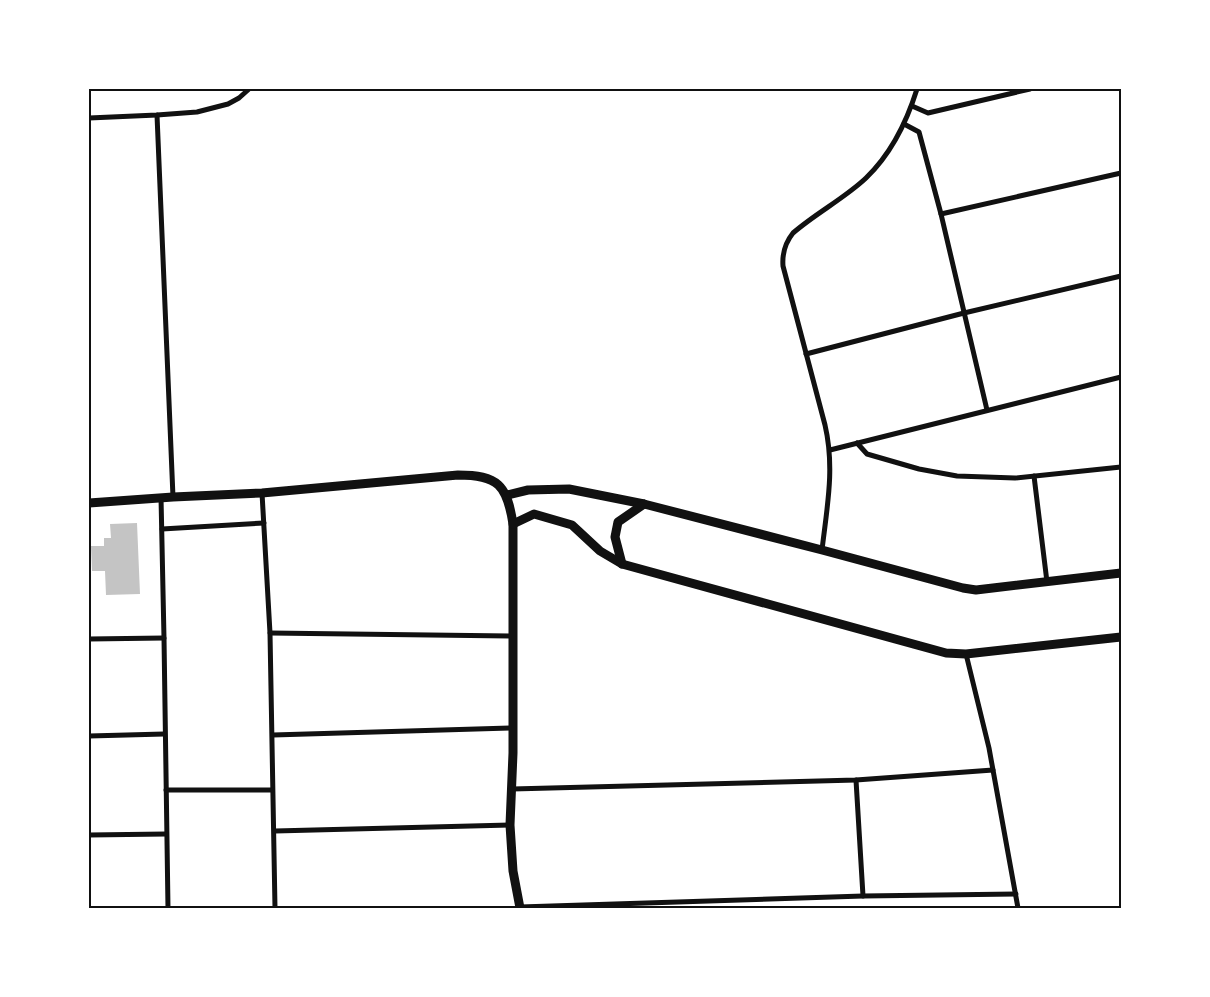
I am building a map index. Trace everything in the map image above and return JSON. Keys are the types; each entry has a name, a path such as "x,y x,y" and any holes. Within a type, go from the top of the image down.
{"main road":[{"path":"89,503 161,497 262,493 466,475 488,478 498,484 507,495 514,524 512,789 510,826 513,871 520,908"},
{"path":"507,495 528,490 569,488 644,504 976,590 1121,573"},
{"path":"622,564 615,538 618,522 644,504"},
{"path":"514,524 534,514 572,525 600,551 622,564 946,653 966,654 1121,637"}],"street":[{"path":"89,118 157,116 197,112 228,104 248,89"},
{"path":"822,550 831,479 830,450 782,260 788,239 799,228 866,178 886,154 904,124 917,89"},
{"path":"912,106 928,112 1030,89"},
{"path":"157,116 173,497"},
{"path":"904,124 919,132 941,214 987,410"},
{"path":"941,214 1121,173"},
{"path":"806,354 964,313 1121,276"},
{"path":"830,450 1121,377"},
{"path":"858,443 867,454 938,473 996,478 1121,467"},
{"path":"1034,476 1048,582"},
{"path":"262,493 270,633 275,908"},
{"path":"161,497 168,908"},
{"path":"162,529 264,523"},
{"path":"270,633 512,636"},
{"path":"89,638 164,638"},
{"path":"966,654 993,770 1018,908"},
{"path":"273,735 512,728"},
{"path":"89,736 164,734"},
{"path":"512,789 856,780 993,770"},
{"path":"856,780 863,896"},
{"path":"166,790 272,790"},
{"path":"275,831 510,826"},
{"path":"89,835 166,834"},
{"path":"520,908 863,896 1016,894"}],"building":[{"path":"137,523 140,594 106,595 105,571 92,571 91,546 104,546 104,538 111,538 110,524"}]}
